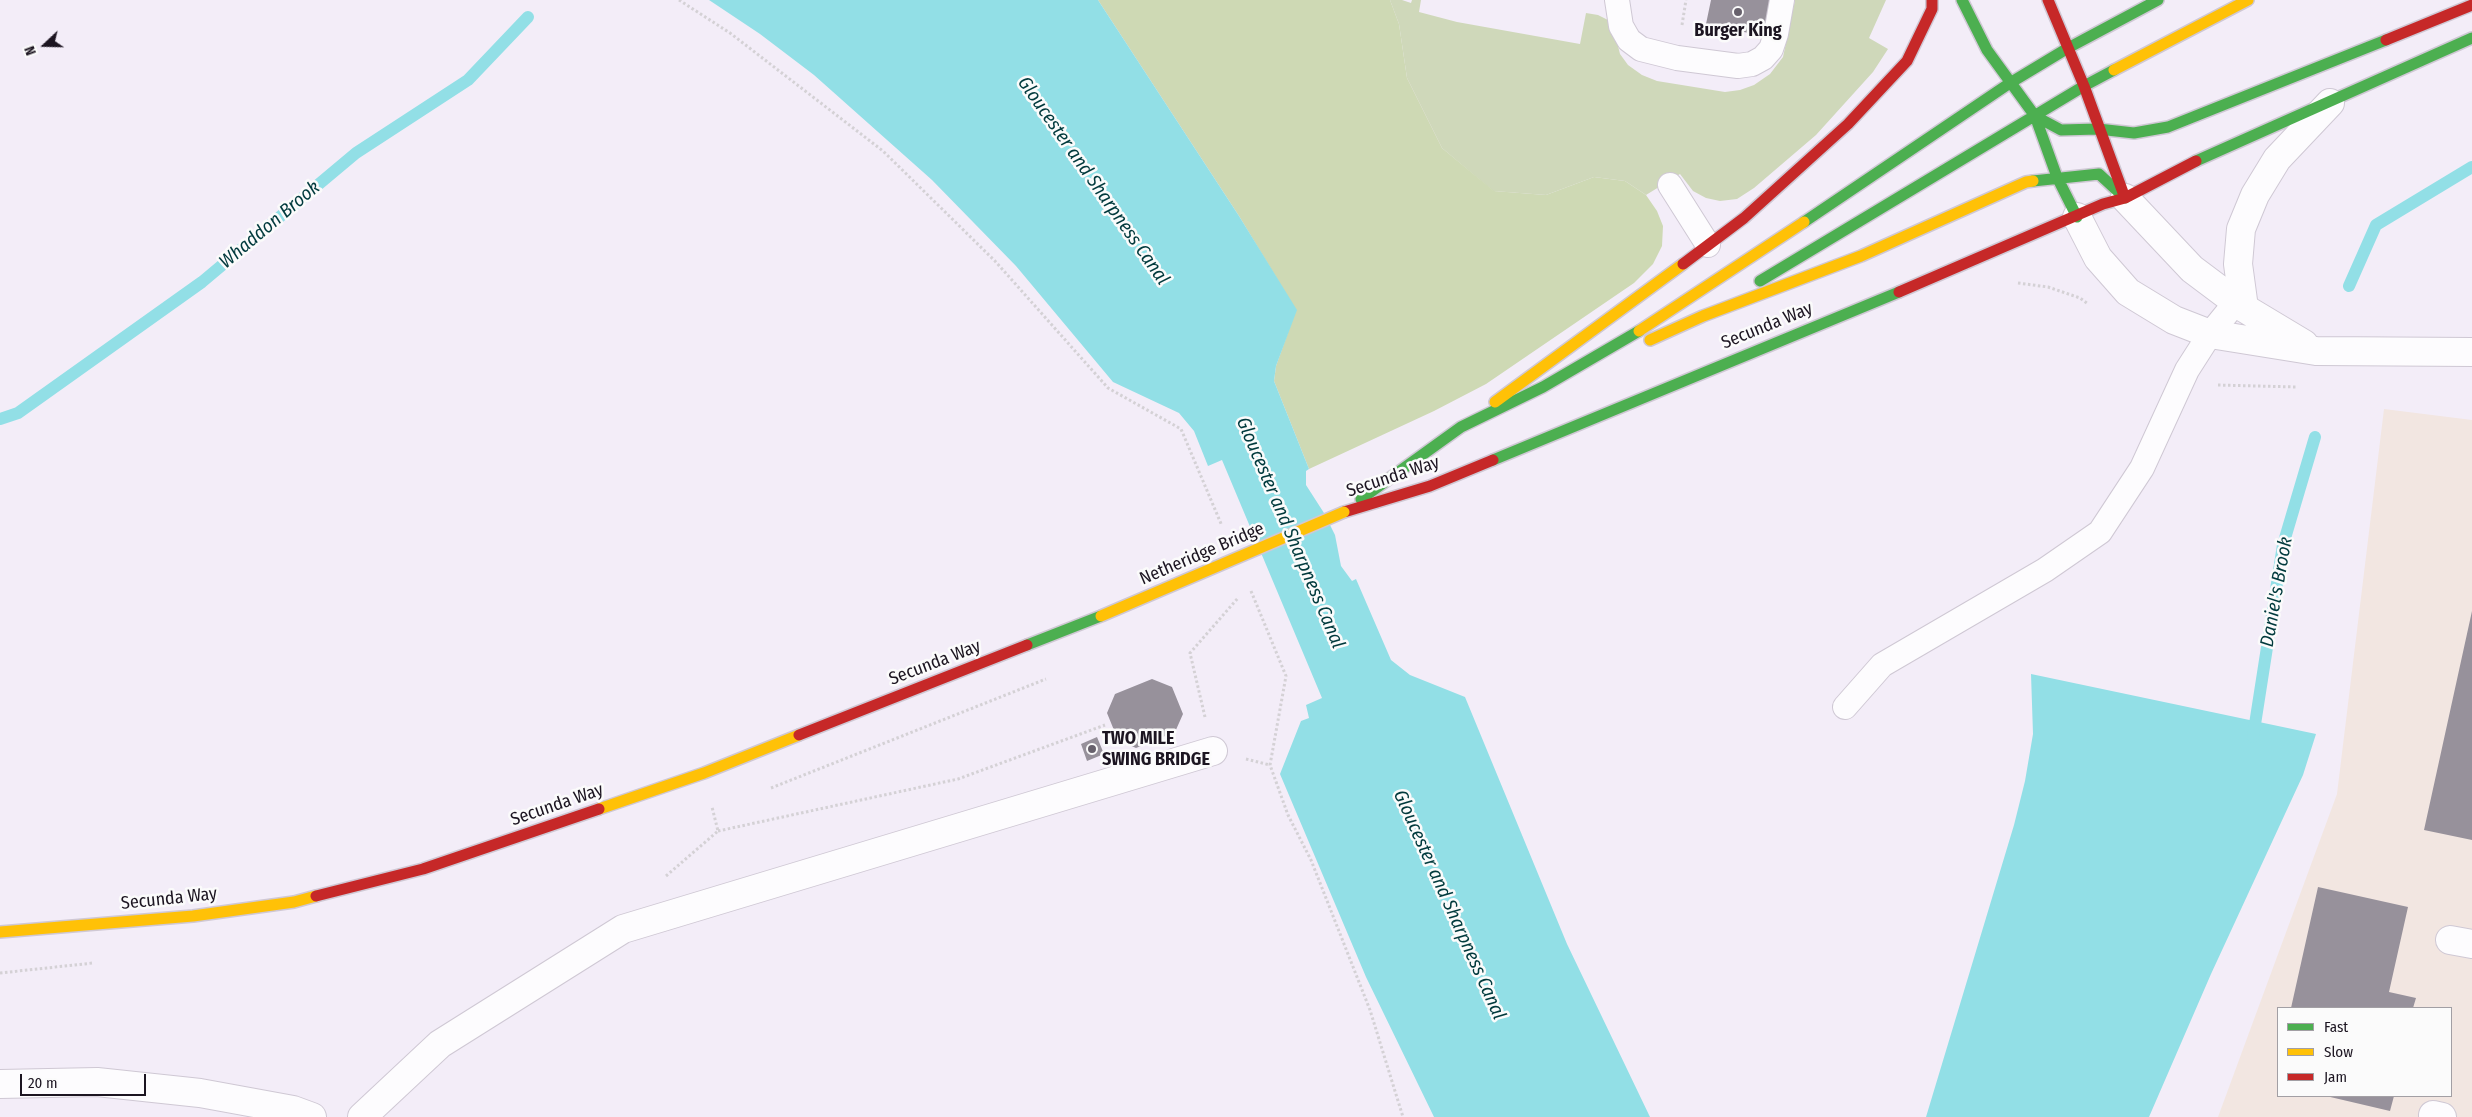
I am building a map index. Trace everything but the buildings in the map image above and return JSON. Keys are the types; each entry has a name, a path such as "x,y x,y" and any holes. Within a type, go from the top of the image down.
{"main road":[{"path":"1461,426 1744,218 1848,124 1908,61 1932,9 1932,0"},
{"path":"1962,0 1987,50 2035,116 2057,176 2077,217"},
{"path":"2048,0 2084,86 2098,129 2114,201"},
{"name":"Secunda Way","path":"1344,512 1461,426 1543,387 1647,326 1949,126 2010,83 2068,48 2158,0"},
{"path":"1703,316 2084,86 2248,0"},
{"path":"2035,116 2061,130 2098,129 2134,133 2168,127 2472,5"},
{"name":"Secunda Way","path":"1344,512 1430,486 2077,217 2472,38"},
{"path":"1543,387 1703,316 1861,256 2026,182 2057,176 2099,174 2114,201"},
{"name":"Netheridge Bridge","path":"1101,616 1344,512"},
{"name":"Secunda Way","path":"0,932 193,916 294,902 423,870 704,773 1101,616"}],"street":[{"path":"2240,305 2238,264 2241,229 2255,195 2278,159 2330,103"},
{"path":"2114,201 2192,270 2240,305 2316,351"},
{"path":"2077,217 2098,258 2128,292 2174,320 2210,334 2316,351 2472,352"},
{"path":"362,1117 440,1044 623,929 1214,751"},
{"path":"0,1084 96,1082 200,1093 294,1110 312,1117"}],"lane":[{"path":"1617,0 1621,26 1629,40 1641,49 1677,58 1738,66 1752,64 1763,58 1770,49 1776,34 1782,0"},
{"path":"1670,185 1708,245"},
{"path":"1845,707 1882,665 2045,570 2100,532 2142,468 2187,370 2210,334 2240,305"}],"path":[{"path":"679,0 730,32 883,152 995,262 1108,388 1181,429 1225,532"},
{"path":"2016,283 2048,287 2080,298 2094,308"},
{"path":"1214,751 1190,653 1249,586 1286,676 1270,766 1288,816 1311,860 1370,1010 1404,1117"},
{"path":"662,879 718,831 958,779 1105,726"},
{"path":"704,773 718,831"}],"shaded area":[{"path":"2384,409 2472,420 2472,1117 2218,1117 2337,794"}],"green space":[{"path":"1098,0 1390,0 1399,24 1407,78 1442,148 1494,191 1546,195 1594,177 1625,181 1646,195 1657,211 1663,226 1662,246 1653,264 1634,283 1486,384 1434,411 1309,469 1274,381 1276,366 1296,310 1239,216"},
{"path":"1390,0 1402,0 1411,3 1412,0 1421,0 1419,12 1457,22 1580,44 1586,13 1598,15 1608,20 1614,30 1620,54 1628,65 1642,75 1657,81 1725,92 1740,90 1754,85 1770,74 1783,57 1795,0 1886,0 1869,38 1888,49 1873,72 1816,135 1754,188 1737,199 1720,201 1706,198 1693,191 1680,174 1646,195 1625,181 1594,177 1546,195 1493,191 1442,148 1407,78 1399,24"}],"water":[{"name":"Gloucester and Sharpness Canal","path":"709,0 1098,0 1239,216 1297,310 1276,366 1274,381 1309,469 1306,471 1306,485 1324,513 1335,535 1341,566 1352,581 1356,579 1391,660 1410,675 1465,697 1567,944 1650,1117 1434,1117 1366,977 1280,774 1301,721 1309,718 1306,705 1322,698 1222,460 1208,466 1194,431 1179,413 1113,382 1016,266 932,180 814,75 760,34"},
{"path":"2031,674 2316,734 2303,775 2211,974 2149,1117 1926,1117 2014,825 2025,781 2033,734"}],"waterway":[{"name":"Whaddon Brook","path":"0,419 18,413 202,282 356,153 468,80 528,17"},
{"name":"Daniel's Brook","path":"2349,286 2376,225 2472,167"},
{"name":"Daniel's Brook","path":"2253,737 2283,545 2315,437"}],"traffic: fast":[{"path":"1962,0 1987,50 2035,116 2057,177 2077,217"},
{"path":"1804,222 2010,83 2068,48 2158,0"},
{"path":"2196,161 2472,38"},
{"path":"2035,116 2061,130 2098,129 2134,133 2168,127 2386,40"},
{"path":"1760,281 2084,86 2114,70"},
{"path":"2033,181 2099,174 2125,198"},
{"path":"1493,460 1899,292"},
{"path":"1361,499 1461,427 1543,387 1639,331"},
{"path":"1027,645 1101,616"}],"traffic: slow":[{"path":"2114,70 2248,0"},
{"path":"1650,340 1703,316 1861,256 2026,182 2033,181"},
{"path":"1639,331 1804,222"},
{"path":"1495,402 1683,264"},
{"path":"1101,616 1344,512"},
{"path":"599,809 704,773 799,735"},
{"path":"0,932 193,916 294,902 316,896"}],"traffic: jam":[{"path":"1683,264 1744,218 1848,124 1907,61 1932,9 1932,0"},
{"path":"2048,0 2084,86 2125,198"},
{"path":"2386,40 2472,5"},
{"path":"1899,292 2103,204 2125,198 2196,161"},
{"path":"1344,512 1430,486 1493,460"},
{"path":"799,735 1027,645"},
{"path":"316,896 423,869 599,809"}],"place":[{"name":"Burger King","path":"1738,12"},
{"name":"TWO MILE SWING BRIDGE","path":"1092,749"}]}
